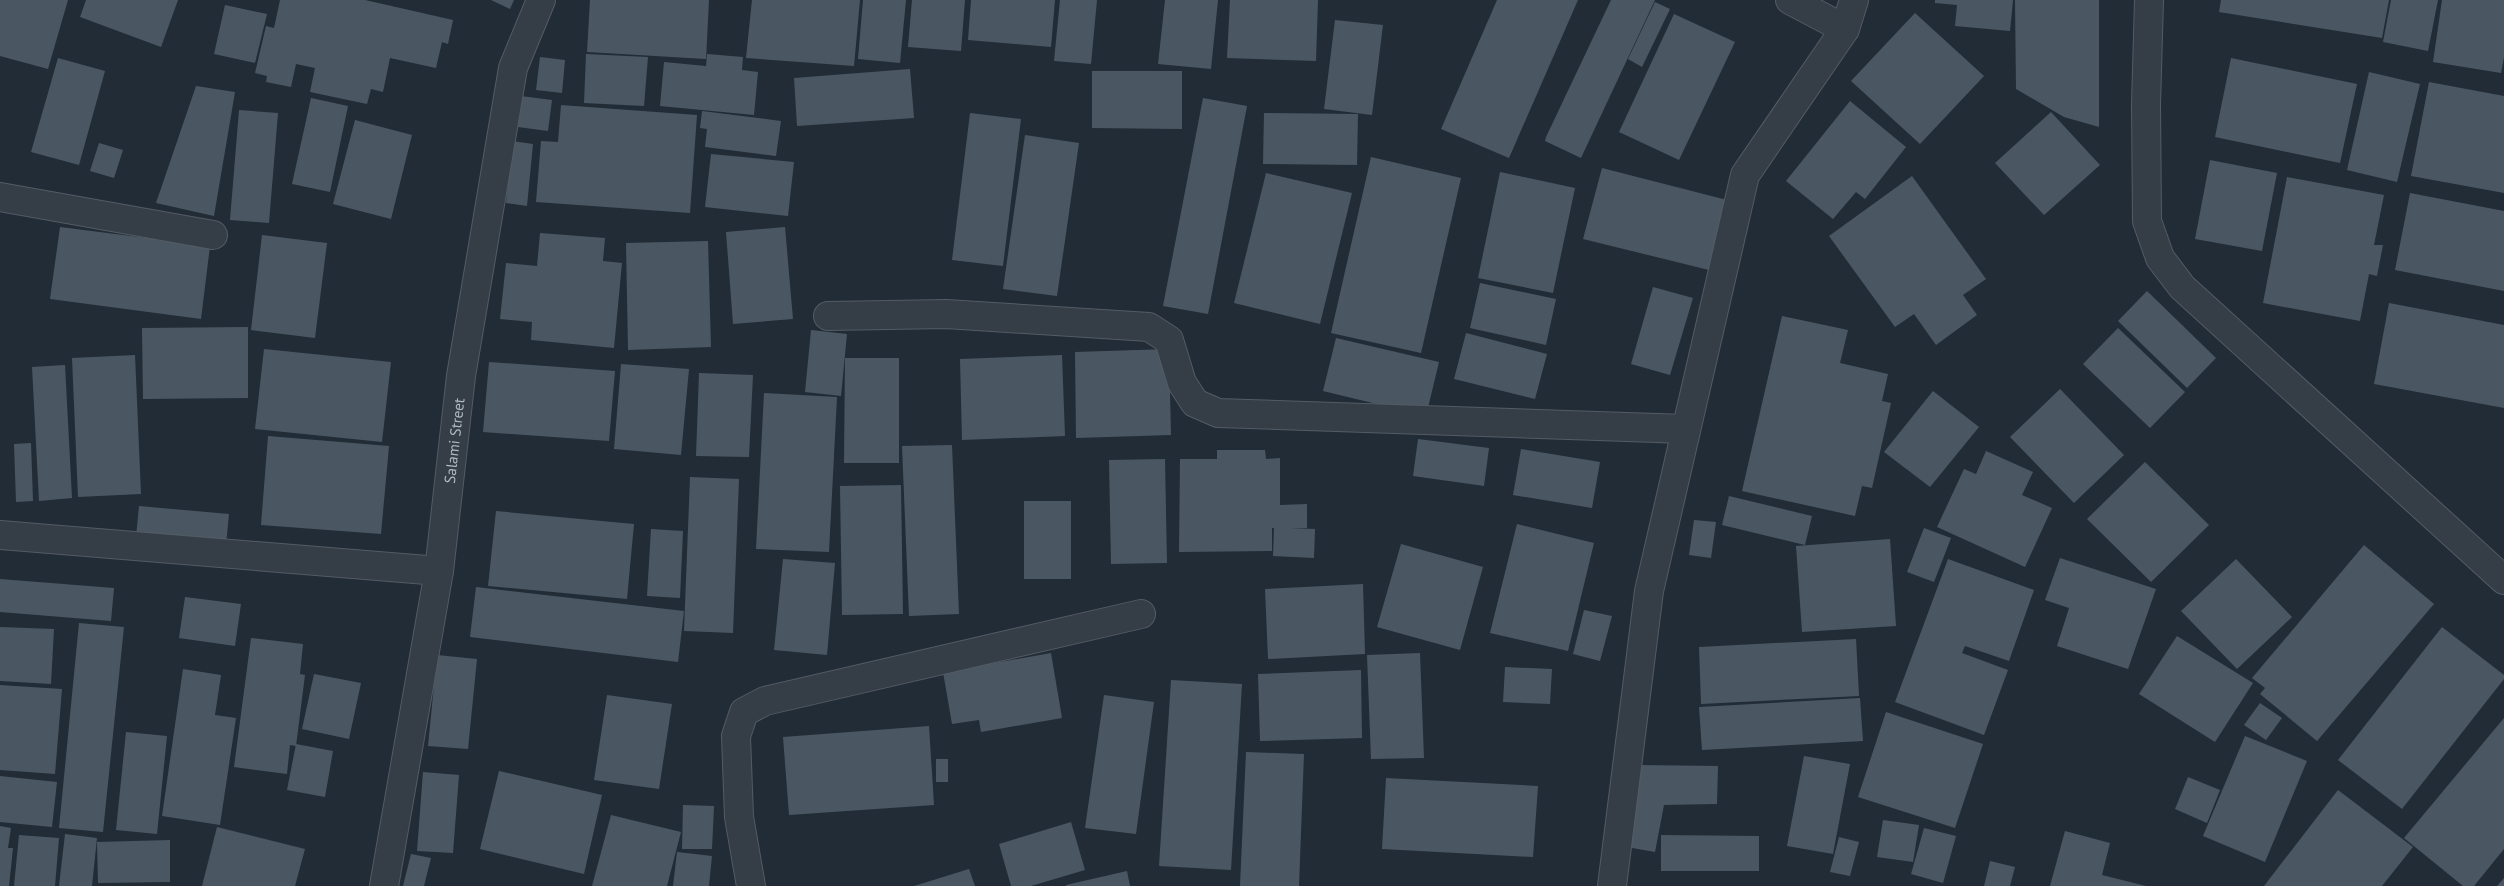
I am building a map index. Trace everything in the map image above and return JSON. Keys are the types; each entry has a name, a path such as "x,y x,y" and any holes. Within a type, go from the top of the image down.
{"street":[{"name":"Salami Street","path":"384,886 439,571 461,376 513,68 541,0"},
{"path":"1790,0 1845,29"},
{"path":"1612,886 1649,591 1745,175 1845,29 1854,0"},
{"path":"2149,0 2146,105 2147,221 2160,258 2182,287 2504,580"},
{"path":"0,197 214,235"},
{"path":"828,316 946,314 1150,327 1169,340 1182,383 1195,403 1218,413 1686,429"},
{"path":"0,536 439,571"},
{"path":"751,886 738,808 736,736 744,712 765,701 1141,614"}],"building":[{"path":"0,0 68,0 48,69 0,56"},
{"path":"86,0 178,0 161,47 80,17"},
{"path":"280,0 365,0 453,20 448,44 442,42 436,68 390,58 383,92 371,89 367,104 310,92 315,68 296,64 291,87 266,82 267,76 255,73 266,26 274,28"},
{"path":"491,0 514,0 510,9"},
{"path":"590,0 709,0 706,59 587,52"},
{"path":"752,0 860,0 854,66 746,58"},
{"path":"863,0 906,0 900,63 858,59"},
{"path":"912,0 965,0 961,51 908,47"},
{"path":"971,0 1055,0 1051,47 968,40"},
{"path":"1060,0 1097,0 1091,64 1054,61"},
{"path":"1165,0 1218,0 1211,69 1158,64"},
{"path":"1230,0 1318,0 1316,61 1227,58"},
{"path":"1497,0 1578,0 1509,158 1441,129"},
{"path":"1611,0 1655,0 1581,158 1545,141"},
{"path":"1935,0 2013,0 2010,31 1955,26 1957,5 1935,3"},
{"path":"2015,0 2099,0 2099,127 2064,117 2016,89"},
{"path":"2221,0 2389,0 2382,38 2219,12"},
{"path":"2391,0 2438,0 2428,51 2383,42"},
{"path":"2442,0 2504,0 2504,57 2501,73 2433,62"},
{"path":"1655,2 1670,9 1642,67 1628,59"},
{"path":"225,5 267,14 255,63 214,54"},
{"path":"1915,13 1984,76 1920,144 1851,81"},
{"path":"1674,14 1735,42 1679,160 1619,132"},
{"path":"1335,20 1383,25 1372,115 1324,109"},
{"path":"586,54 648,57 644,106 584,103"},
{"path":"707,54 743,57 742,70 758,72 754,115 660,106 664,62 706,66"},
{"path":"540,57 565,60 562,93 536,90"},
{"path":"58,58 105,71 79,165 31,152"},
{"path":"2231,58 2357,84 2340,163 2215,137"},
{"path":"910,69 914,118 797,126 794,78"},
{"path":"1092,71 1182,71 1182,129 1092,128"},
{"path":"2369,72 2420,84 2397,182 2347,170"},
{"path":"2429,82 2504,96 2504,193 2411,176"},
{"path":"196,86 235,92 214,216 156,203"},
{"path":"521,96 552,100 548,131 518,127"},
{"path":"311,98 348,106 330,192 292,184"},
{"path":"1203,98 1247,106 1208,314 1163,306"},
{"path":"1850,101 1906,147 1865,199 1856,192 1833,219 1786,181"},
{"path":"561,105 697,115 690,213 536,202 541,141 558,142"},
{"path":"239,110 278,113 269,223 230,220"},
{"path":"702,111 781,121 776,156 705,147 707,129 700,128"},
{"path":"2051,112 2100,165 2044,215 1995,163"},
{"path":"970,113 1021,119 1003,266 952,260"},
{"path":"1264,113 1358,114 1357,165 1263,164"},
{"path":"355,120 412,135 391,219 333,204"},
{"path":"1025,135 1079,143 1057,296 1003,289"},
{"path":"512,141 533,144 527,206 506,203"},
{"path":"99,143 123,150 114,178 90,171"},
{"path":"711,154 794,162 788,216 705,207"},
{"path":"1371,157 1461,178 1421,353 1331,333"},
{"path":"2210,160 2277,173 2262,251 2195,239"},
{"path":"1602,168 1727,200 1709,270 1583,239"},
{"path":"1500,172 1575,188 1553,293 1478,278"},
{"path":"1266,173 1352,193 1320,324 1234,303"},
{"path":"1912,176 1986,279 1963,295 1977,315 1936,345 1914,314 1895,327 1829,236"},
{"path":"2287,177 2384,195 2374,245 2383,245 2377,276 2369,274 2360,321 2263,303"},
{"path":"2410,193 2504,211 2504,291 2395,270"},
{"path":"60,227 210,246 201,319 50,299"},
{"path":"785,227 793,319 733,324 726,232"},
{"path":"540,233 605,238 603,261 622,263 614,348 531,340 532,322 500,319 506,263 537,266"},
{"path":"262,235 327,243 315,338 251,330"},
{"path":"708,241 711,347 628,350 626,243"},
{"path":"1480,283 1556,299 1546,345 1470,328"},
{"path":"1653,287 1693,298 1670,375 1631,364"},
{"path":"2147,291 2216,358 2187,388 2118,321"},
{"path":"2389,303 2504,325 2504,408 2374,384"},
{"path":"1782,316 1848,330 1840,363 1888,374 1882,401 1891,403 1872,488 1862,486 1855,516 1742,491"},
{"path":"248,327 248,398 143,399 142,328"},
{"path":"2118,328 2185,392 2150,428 2083,364"},
{"path":"811,330 847,334 841,396 805,392"},
{"path":"1466,333 1547,354 1535,399 1454,379"},
{"path":"1336,338 1439,362 1426,416 1323,391"},
{"path":"264,349 391,362 382,442 255,429"},
{"path":"1169,349 1171,435 1076,438 1075,352"},
{"path":"135,355 141,494 78,497 72,358"},
{"path":"1062,355 1065,436 962,440 960,359"},
{"path":"845,358 899,358 899,463 844,463"},
{"path":"489,362 615,371 609,441 483,432"},
{"path":"621,364 689,369 681,455 614,449"},
{"path":"65,365 72,498 39,501 32,367"},
{"path":"699,373 753,375 749,457 696,456"},
{"path":"2060,389 2124,455 2074,503 2010,437"},
{"path":"1933,391 1979,427 1930,487 1884,452"},
{"path":"764,393 837,397 829,552 756,549"},
{"path":"268,436 389,446 381,534 261,525"},
{"path":"1418,439 1489,448 1484,486 1413,476"},
{"path":"31,443 33,501 16,502 14,444"},
{"path":"952,445 959,614 909,616 902,446"},
{"path":"1521,449 1600,462 1592,508 1513,495"},
{"path":"1217,450 1265,450 1266,459 1280,458 1280,505 1307,504 1307,528 1290,528 1315,529 1314,558 1273,556 1274,528 1272,528 1272,551 1179,552 1180,459 1217,459"},
{"path":"1986,451 2033,472 2022,495 2052,508 2025,567 1937,527 1964,469 1976,474"},
{"path":"1165,459 1167,563 1111,564 1109,460"},
{"path":"2145,462 2209,525 2151,582 2087,519"},
{"path":"690,477 739,479 733,633 684,631"},
{"path":"901,485 903,614 842,615 840,486"},
{"path":"1729,496 1812,516 1805,545 1722,525"},
{"path":"1024,501 1071,501 1071,579 1024,579"},
{"path":"139,506 229,514 226,545 136,537"},
{"path":"496,511 634,524 627,599 488,586"},
{"path":"1694,520 1716,522 1711,558 1689,555"},
{"path":"1517,524 1594,543 1568,651 1490,633"},
{"path":"1924,528 1951,538 1934,582 1907,572"},
{"path":"651,529 683,531 680,598 647,596"},
{"path":"1890,539 1896,626 1802,632 1796,546"},
{"path":"1401,544 1483,567 1460,650 1377,627"},
{"path":"2364,545 2434,604 2317,741 2260,694 2265,688 2252,678"},
{"path":"2060,558 2156,589 2128,669 2057,646 2069,608 2045,600"},
{"path":"783,559 835,563 827,655 774,650"},
{"path":"1948,559 2034,590 2009,661 1965,646 1962,653 2008,670 1984,735 1895,702"},
{"path":"2236,559 2292,617 2237,669 2181,611"},
{"path":"0,579 114,588 111,621 0,612"},
{"path":"1363,584 1365,654 1268,659 1265,589"},
{"path":"476,587 684,611 678,662 470,637"},
{"path":"185,597 241,604 235,646 179,638"},
{"path":"1584,610 1612,616 1600,661 1573,654"},
{"path":"79,623 124,627 103,832 59,828"},
{"path":"0,627 54,629 51,684 0,681"},
{"path":"2442,627 2504,675 2504,679 2402,809 2338,760"},
{"path":"2177,636 2253,683 2215,742 2139,694"},
{"path":"251,638 303,644 300,674 305,675 296,746 290,745 287,774 234,767"},
{"path":"1856,639 1859,696 1701,704 1699,647"},
{"path":"1051,653 1062,718 981,732 979,720 952,724 943,672"},
{"path":"1420,653 1424,758 1371,759 1367,655"},
{"path":"437,655 477,659 468,749 428,746"},
{"path":"1505,667 1552,669 1550,704 1503,702"},
{"path":"183,669 221,675 215,715 236,718 220,825 162,816"},
{"path":"1361,670 1362,738 1260,741 1258,674"},
{"path":"314,674 361,683 349,739 302,729"},
{"path":"1171,680 1242,684 1231,870 1159,866"},
{"path":"0,685 62,689 55,774 0,770"},
{"path":"607,695 672,704 659,789 594,780"},
{"path":"1104,695 1154,702 1136,834 1085,828"},
{"path":"1860,698 1863,741 1702,750 1699,707"},
{"path":"2260,703 2282,718 2266,740 2244,725"},
{"path":"1886,712 1983,744 1955,828 1858,797"},
{"path":"2504,718 2504,849 2474,886 2463,886 2404,838"},
{"path":"929,726 934,805 789,815 783,737"},
{"path":"126,732 167,736 157,834 116,830"},
{"path":"2245,736 2307,761 2265,862 2203,836"},
{"path":"296,744 333,751 325,797 287,790"},
{"path":"1246,752 1304,754 1299,886 1240,886"},
{"path":"1804,756 1850,764 1833,854 1787,846"},
{"path":"936,759 948,759 948,782 936,782"},
{"path":"1638,765 1718,766 1717,804 1664,805 1655,852 1621,846"},
{"path":"499,771 602,795 584,874 480,849"},
{"path":"423,772 459,775 453,853 417,851"},
{"path":"0,776 57,782 52,827 0,822"},
{"path":"2188,777 2220,790 2207,823 2175,809"},
{"path":"1386,778 1538,786 1533,857 1382,849"},
{"path":"2338,790 2413,847 2382,886 2264,886"},
{"path":"683,805 714,806 712,849 682,849"},
{"path":"611,815 681,832 667,886 592,886"},
{"path":"1883,820 1919,825 1913,862 1877,857"},
{"path":"1071,822 1085,870 1031,886 1011,886 999,844"},
{"path":"0,826 11,828 8,848 13,848 9,886 0,886"},
{"path":"217,827 305,849 295,886 202,886"},
{"path":"1924,828 1956,836 1943,883 1911,874"},
{"path":"2065,831 2110,843 2102,875 2146,886 2050,886"},
{"path":"65,834 97,838 92,886 59,886"},
{"path":"19,835 59,838 55,886 14,886"},
{"path":"1661,835 1759,836 1759,871 1661,871"},
{"path":"1839,837 1859,842 1850,876 1830,872"},
{"path":"170,840 170,882 98,883 97,842"},
{"path":"677,852 712,856 709,886 673,886"},
{"path":"411,854 431,858 424,886 403,886"},
{"path":"1990,861 2015,867 2010,886 1984,886"},
{"path":"969,869 975,886 914,886"},
{"path":"1127,871 1130,886 1066,886 1066,885"},
{"path":"2504,878 2504,886 2497,886"}]}
